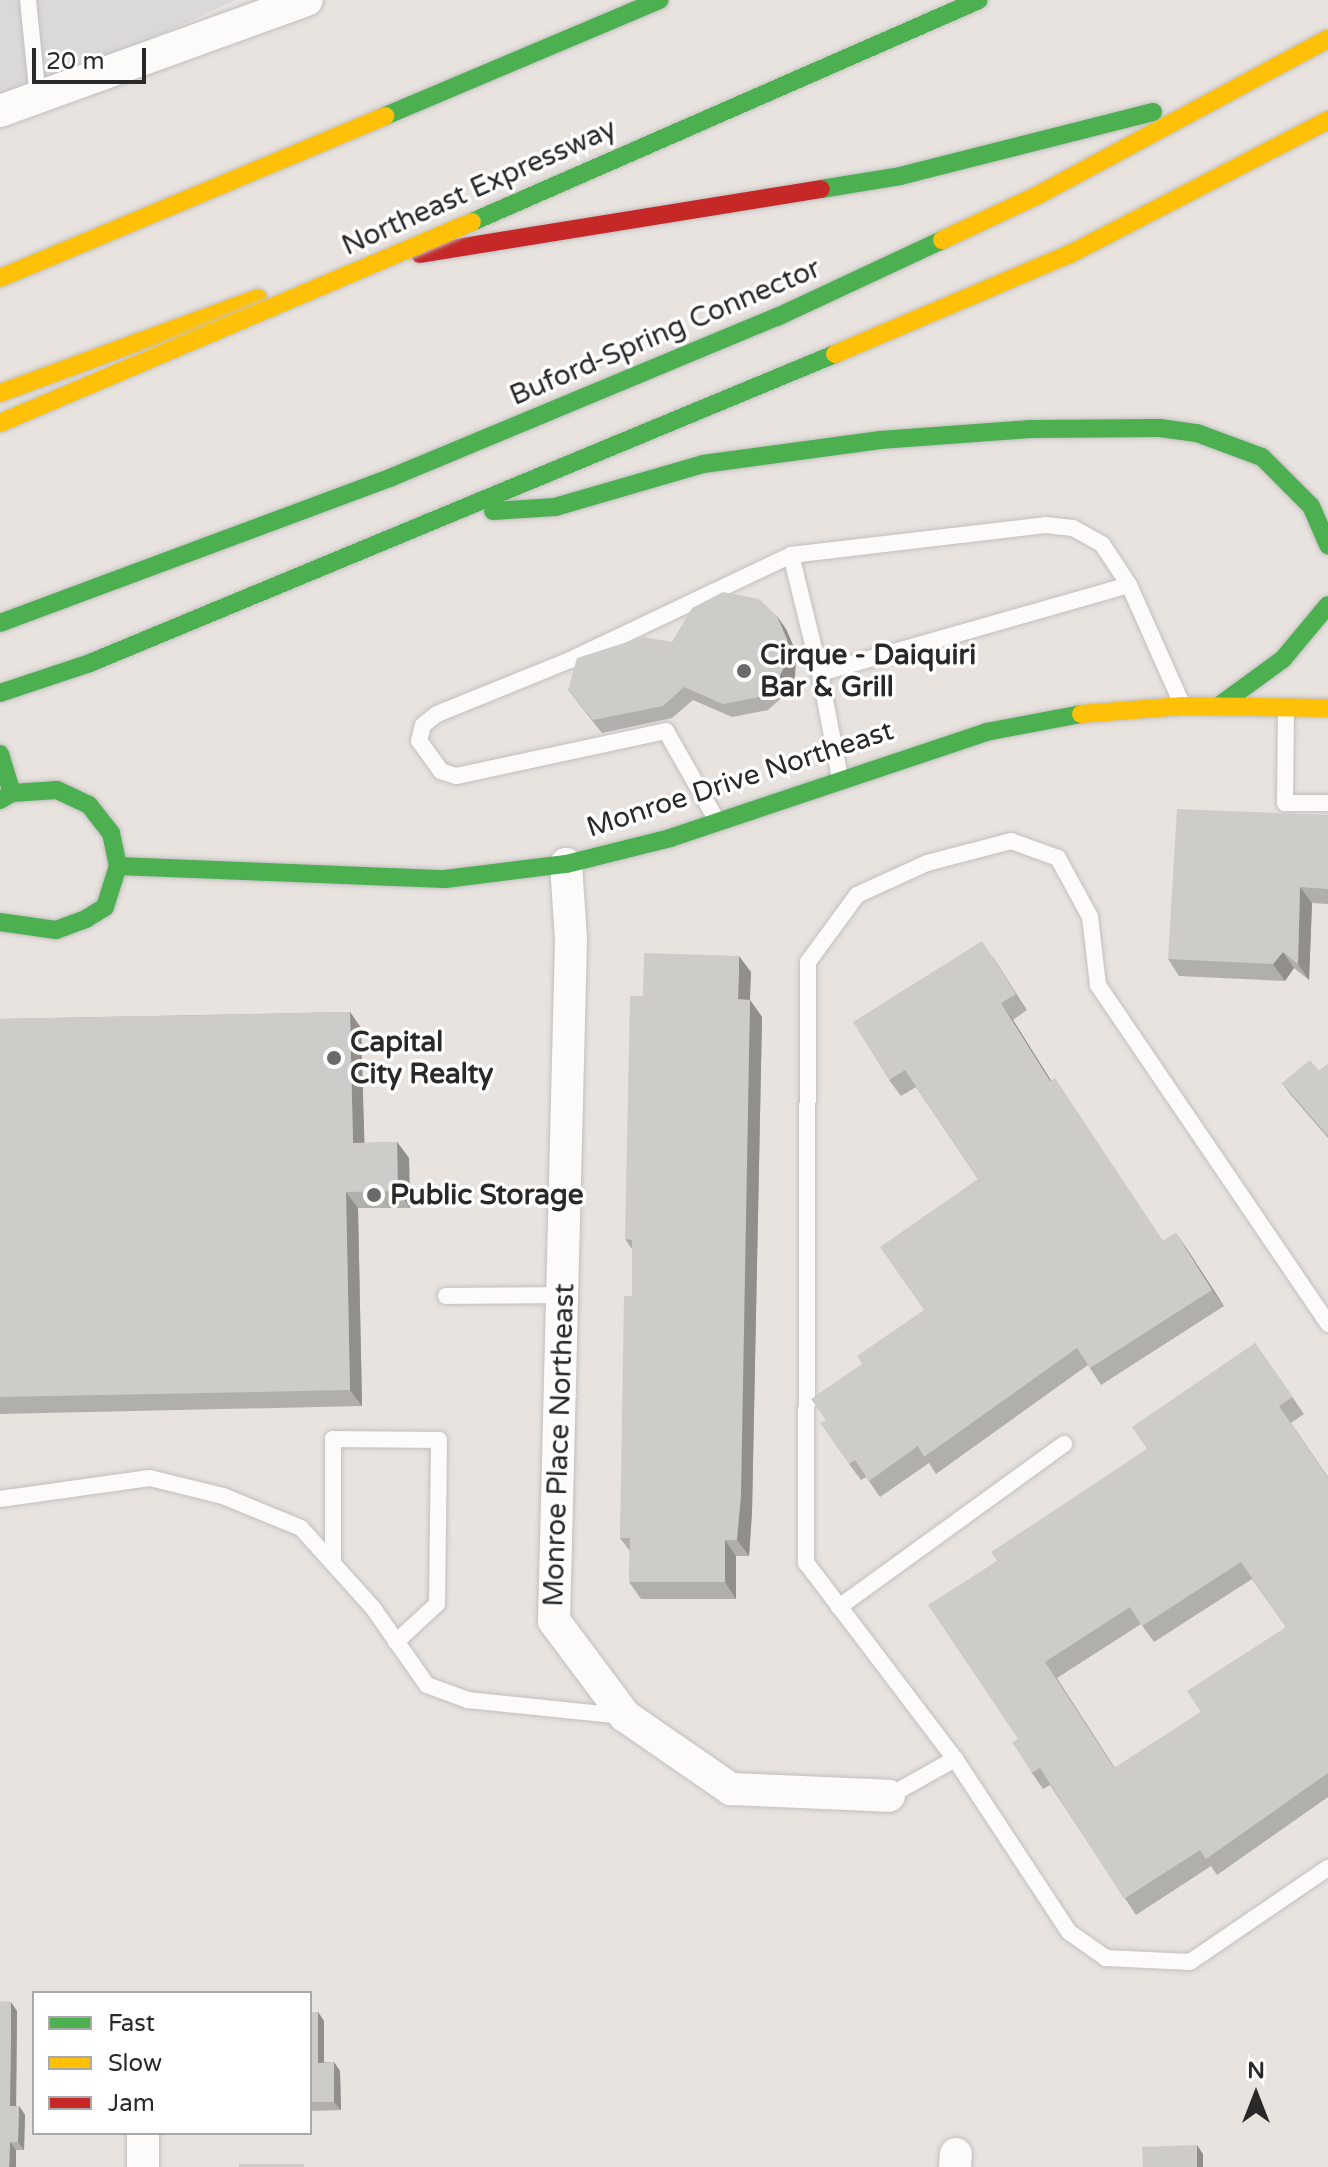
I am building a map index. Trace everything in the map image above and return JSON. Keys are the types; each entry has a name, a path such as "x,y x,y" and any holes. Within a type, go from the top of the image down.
{"main road":[{"path":"0,278 660,0"},
{"name":"Northeast Expressway","path":"0,423 214,335 979,0"},
{"name":"Buford-Spring Connector","path":"0,623 392,477 777,317 1038,195 1328,39"},
{"path":"0,393 188,321 356,265 900,176 1058,139 1236,88"},
{"path":"0,693 90,663 459,513 1070,254 1328,120"},
{"path":"459,513 555,507 703,464 880,440 1031,429 1160,428 1197,433 1262,457 1311,506 1328,545"},
{"path":"1220,705 1283,659 1328,605"},
{"name":"Monroe Drive Northeast","path":"118,866 445,879 566,864 717,821 986,732 1086,713 1183,706 1328,708"},
{"path":"0,754 6,796 57,790 89,805 111,833 118,866 105,907 86,919 56,930 0,922"}],"street":[{"path":"0,111 287,3"},
{"name":"Monroe Place Northeast","path":"566,864 571,940 554,1621 625,1716 731,1789 889,1796"},
{"path":"143,2135 143,2167"}],"lane":[{"path":"28,0 38,98"},
{"path":"717,821 666,731 456,776 441,771 419,741 423,725 437,714 570,660 791,555 1045,525 1073,528 1102,544 1129,585 1183,706"},
{"path":"791,555 820,673 840,778"},
{"path":"820,673 1129,585"},
{"path":"1286,706 1285,803 1328,803"},
{"path":"1328,1324 1098,985 1090,917 1058,858 1011,841 927,863 857,895 808,962 806,1563 955,1759 1069,1932 1106,1958 1190,1962 1328,1868"},
{"path":"446,1296 564,1295"},
{"path":"333,1562 333,1439 439,1440 437,1604 396,1642"},
{"path":"839,1607 1064,1444"},
{"path":"0,1499 150,1478 223,1496 301,1528 333,1562 427,1685 468,1700 625,1716"},
{"path":"889,1796 955,1759"}],"shaded area":[{"path":"0,0 235,0 0,109"}],"building":[{"path":"723,592 759,599 777,616 787,639 786,663 778,680 759,697 723,704 684,687 663,706 593,720 568,690 577,658 643,637 672,642 692,608"},
{"path":"1177,809 1328,815 1328,889 1300,887 1298,964 1283,952 1273,964 1168,959"},
{"path":"982,941 1016,994 1001,1003 1050,1081 1055,1078 1163,1241 1176,1233 1212,1290 1090,1368 1077,1348 924,1457 918,1446 869,1481 855,1460 849,1464 820,1423 826,1420 811,1399 862,1364 857,1356 924,1310 880,1247 978,1179 905,1070 889,1080 853,1022"},
{"path":"644,953 739,956 738,999 750,1000 741,1495 737,1540 725,1540 725,1582 629,1582 630,1538 620,1538 624,1296 632,1296 632,1240 625,1239 630,996 643,996"},
{"path":"350,1012 353,1143 397,1142 398,1191 346,1192 350,1390 0,1397 0,1019"},
{"path":"1310,1060 1319,1071 1328,1064 1328,1136 1282,1083"},
{"path":"1255,1343 1293,1397 1279,1406 1328,1478 1328,1773 1206,1859 1200,1850 1124,1899 1040,1768 1032,1773 1012,1742 1018,1739 928,1605 997,1561 991,1552 1147,1449 1132,1427","holes":["1241,1562 1286,1627 1187,1691 1201,1712 1114,1768 1045,1662 1130,1607 1142,1626"]},
{"path":"0,2001 11,2002 10,2106 19,2106 18,2142 10,2142 9,2167 0,2167"},
{"path":"312,2012 318,2012 318,2063 334,2062 334,2102 312,2102"},
{"path":"1197,2145 1197,2167 1143,2167 1142,2147"},
{"path":"239,2164 304,2164 304,2167 239,2167"}],"traffic: fast":[{"path":"385,116 660,0"},
{"path":"472,222 979,0"},
{"path":"821,189 900,176 1153,112"},
{"path":"0,623 392,477 777,317 942,240"},
{"path":"0,693 90,663 835,354"},
{"path":"493,511 555,507 703,464 880,440 1031,429 1160,428 1197,433 1262,457 1311,506 1328,545"},
{"path":"1220,705 1283,659 1328,605"},
{"path":"118,866 445,879 566,864 670,838 986,732 1081,714"},
{"path":"0,754 12,793"},
{"path":"0,800 12,793 57,790 89,805 111,833 118,866 105,907 86,919 56,930 0,922"}],"traffic: slow":[{"path":"942,240 1038,195 1328,39"},
{"path":"0,278 385,116"},
{"path":"835,354 1070,254 1328,120"},
{"path":"0,423 472,222"},
{"path":"0,393 258,298"},
{"path":"1081,714 1183,706 1328,708"}],"traffic: jam":[{"path":"420,254 821,189"}],"place":[{"name":"Cirque - Daiquiri Bar & Grill","path":"744,671"},
{"name":"Capital City Realty","path":"334,1058"},
{"name":"Public Storage","path":"374,1195"}]}
